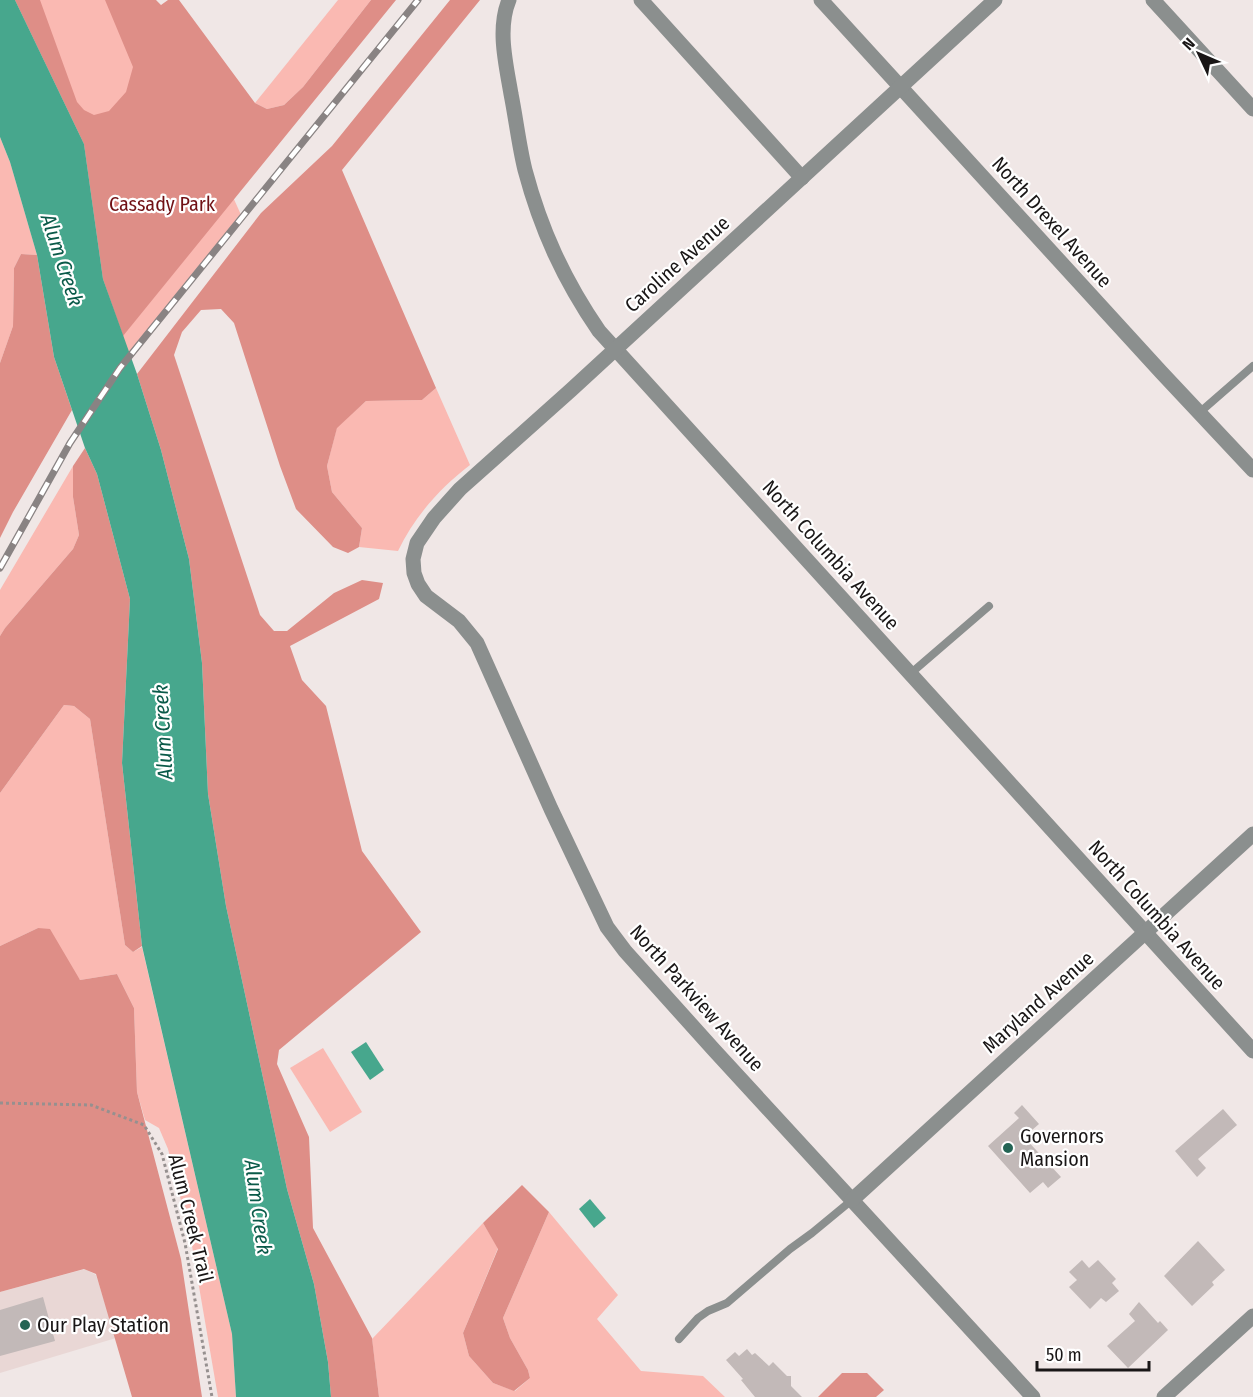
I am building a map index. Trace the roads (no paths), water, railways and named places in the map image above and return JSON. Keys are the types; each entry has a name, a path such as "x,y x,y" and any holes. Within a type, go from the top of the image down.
{"street":[{"name":"North Columbia Avenue","path":"509,0 503,21 506,62 524,168 540,221 559,266 580,304 614,350 1253,1051"},
{"path":"641,0 802,178"},
{"name":"North Drexel Avenue","path":"821,0 1253,470"},
{"name":"Caroline Avenue","path":"414,573 413,559 417,543 460,489 995,0"},
{"path":"1154,0 1253,109"},
{"name":"North Parkview Avenue","path":"414,573 417,584 426,596 453,615 477,644 546,799 608,927 626,951 1033,1397"},
{"name":"Maryland Avenue","path":"852,1200 1253,834"},
{"path":"1164,1397 1253,1316"}],"lane":[{"path":"1199,413 1253,366"},
{"path":"910,674 989,606"},
{"path":"679,1339 698,1318 727,1303 852,1200"}],"water":[{"name":"Alum Creek","path":"0,0 15,0 84,144 103,279 161,450 189,559 202,663 208,794 226,906 287,1189 314,1284 328,1362 331,1397 236,1397 232,1334 142,946 122,763 130,599 97,474 85,448 54,357 37,255 10,162 0,137"},
{"path":"366,1042 384,1070 370,1080 351,1052"},
{"path":"590,1199 606,1218 594,1228 579,1209"}],"railway":[{"path":"0,568 70,443 120,368 418,0"}],"place":[{"name":"Governors Mansion","path":"1008,1148"},
{"name":"Our Play Station","path":"25,1325"}],"park label":[{"name":"Cassady Park","path":"162,204"}]}
